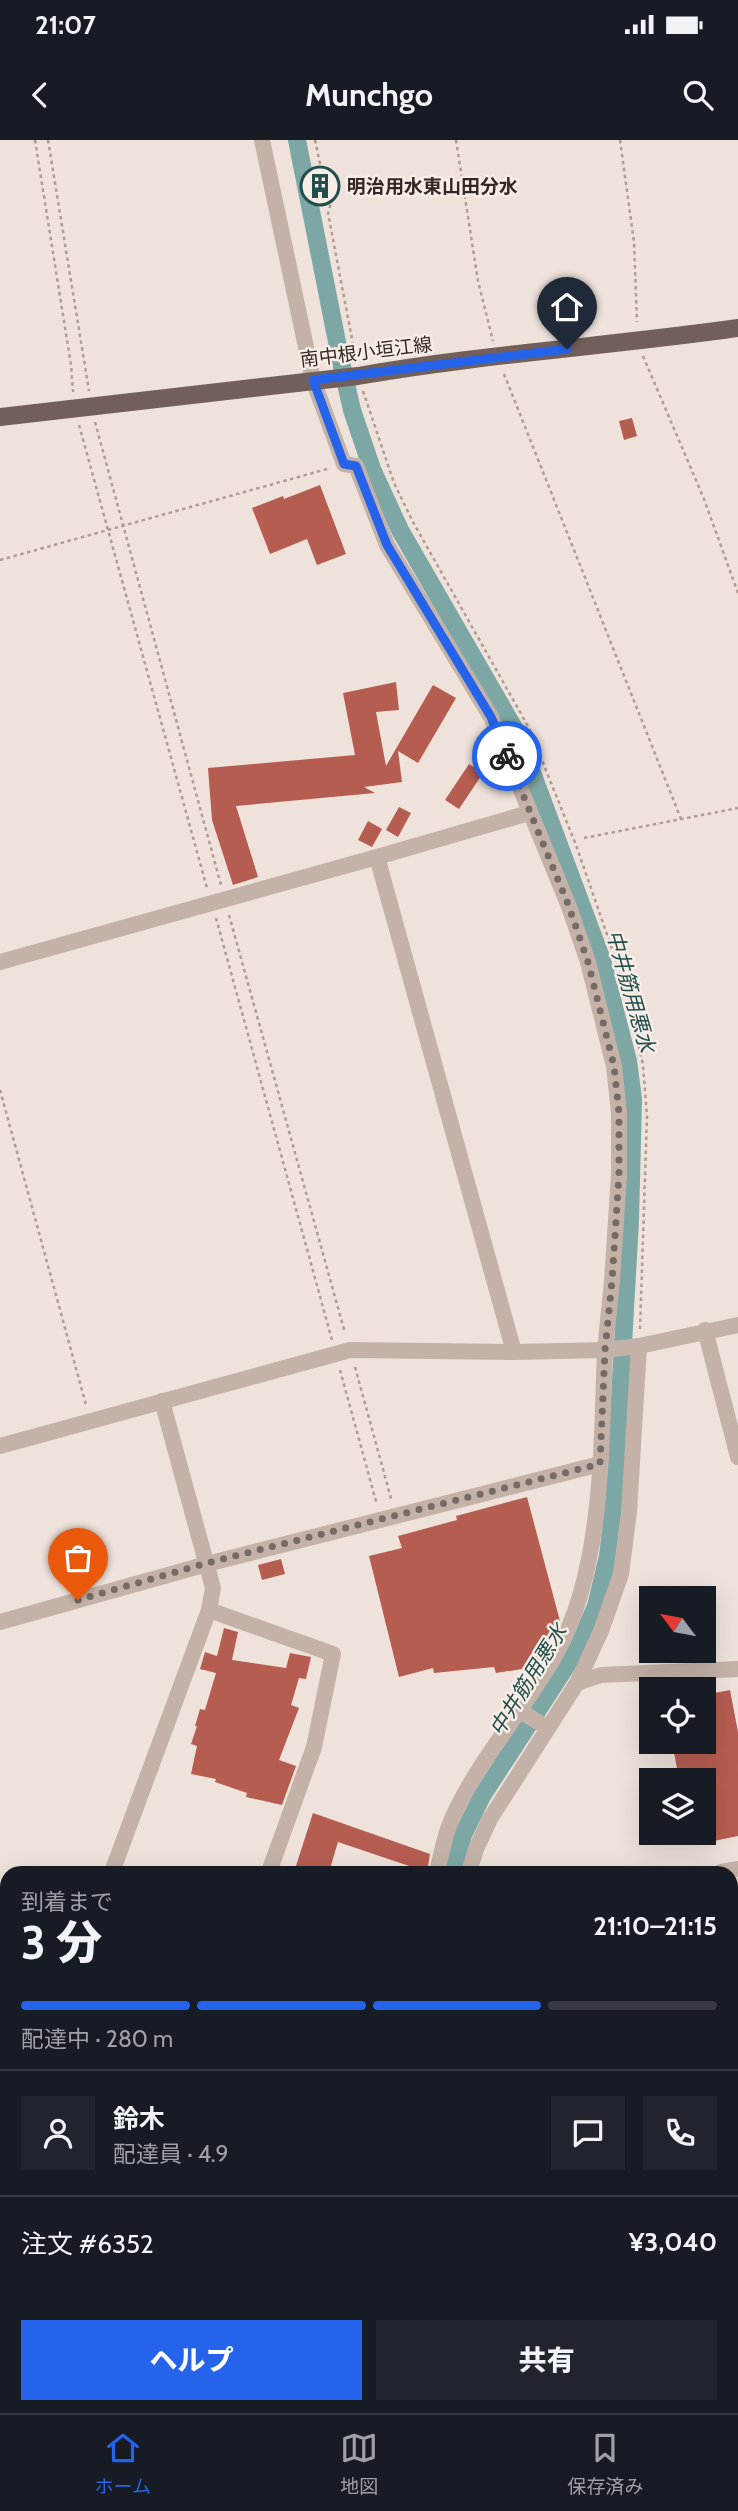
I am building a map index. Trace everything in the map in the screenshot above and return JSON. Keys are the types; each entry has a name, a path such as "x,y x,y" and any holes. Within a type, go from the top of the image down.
{"main road":[{"name":"南中根小垣江線","path":"0,417 358,376 412,366 637,342 738,328"}],"street":[{"path":"262,140 320,380 344,464 356,466 387,545 491,717 568,904 588,962 614,1066 619,1113 619,1175 605,1350 600,1464 590,1550 580,1599 557,1652 466,1793 450,1823 438,1866"},
{"path":"0,961 529,813"},
{"path":"376,857 514,1352"},
{"path":"0,1446 342,1351 605,1350 639,1346 738,1325"},
{"path":"705,1330 738,1457"},
{"path":"471,1866 475,1849 490,1819 578,1683 601,1631 621,1574 629,1513 639,1346"},
{"path":"114,1866 209,1610 213,1588 162,1401"},
{"path":"0,1622 207,1563 600,1464"},
{"path":"209,1610 333,1654 314,1747 271,1866"},
{"path":"578,1683 601,1675 738,1669"},
{"path":"520,1711 548,1728"}],"path":[{"path":"34,140 71,366 122,526 218,901 388,1517"},
{"path":"48,140 89,386 82,406 108,530 218,901 388,1517"},
{"path":"456,140 478,281 497,356 681,819"},
{"path":"620,140 634,242 637,342 704,499 738,593"},
{"path":"0,560 344,464"},
{"path":"584,838 738,808"},
{"path":"0,1090 90,1421"}],"building":[{"path":"632,418 637,436 624,440 619,421"},
{"path":"320,485 346,554 317,565 307,539 270,554 252,508"},
{"path":"396,682 399,710 376,712 386,766 433,685 456,698 418,763 398,751 402,782 364,787 375,793 236,806 258,877 233,885 212,820 208,768 355,755 343,693"},
{"path":"469,764 483,773 459,809 445,800"},
{"path":"399,807 411,813 398,837 386,830"},
{"path":"368,821 382,829 372,847 358,840"},
{"path":"527,1497 560,1621 535,1667 496,1673 494,1667 434,1673 433,1668 399,1677 369,1556 402,1548 398,1536 457,1520 456,1516"},
{"path":"281,1559 285,1574 262,1580 258,1565"},
{"path":"224,1628 238,1632 232,1660 286,1668 290,1653 311,1657 306,1679 299,1678 291,1705 299,1708 279,1760 296,1766 282,1805 246,1797 247,1793 215,1782 216,1779 191,1774 197,1746 191,1744 195,1726 200,1709 205,1710 216,1673 200,1669 205,1652 217,1656"},
{"path":"730,1690 738,1732 738,1836 716,1841 716,1768 677,1768 674,1754 716,1754 716,1693"},
{"path":"313,1813 430,1854 428,1866 409,1866 338,1842 331,1866 296,1866"}],"waterway":[{"name":"中井筋用悪水","path":"297,140 341,362 352,410 372,469 400,530 518,735 602,960 628,1061 633,1099 630,1221 614,1504 608,1556 596,1606 578,1648 482,1796 463,1835 454,1866"}],"way so far":[{"path":"78,1600 207,1563 600,1464 605,1350 619,1175 619,1113 614,1066 588,962 568,904 507,756"}],"place":[{"name":"明治用水東山田分水","path":"320,186"}],"route":[{"path":"507,756 491,717 387,545 356,466 344,464 313,380 567,349"}]}
